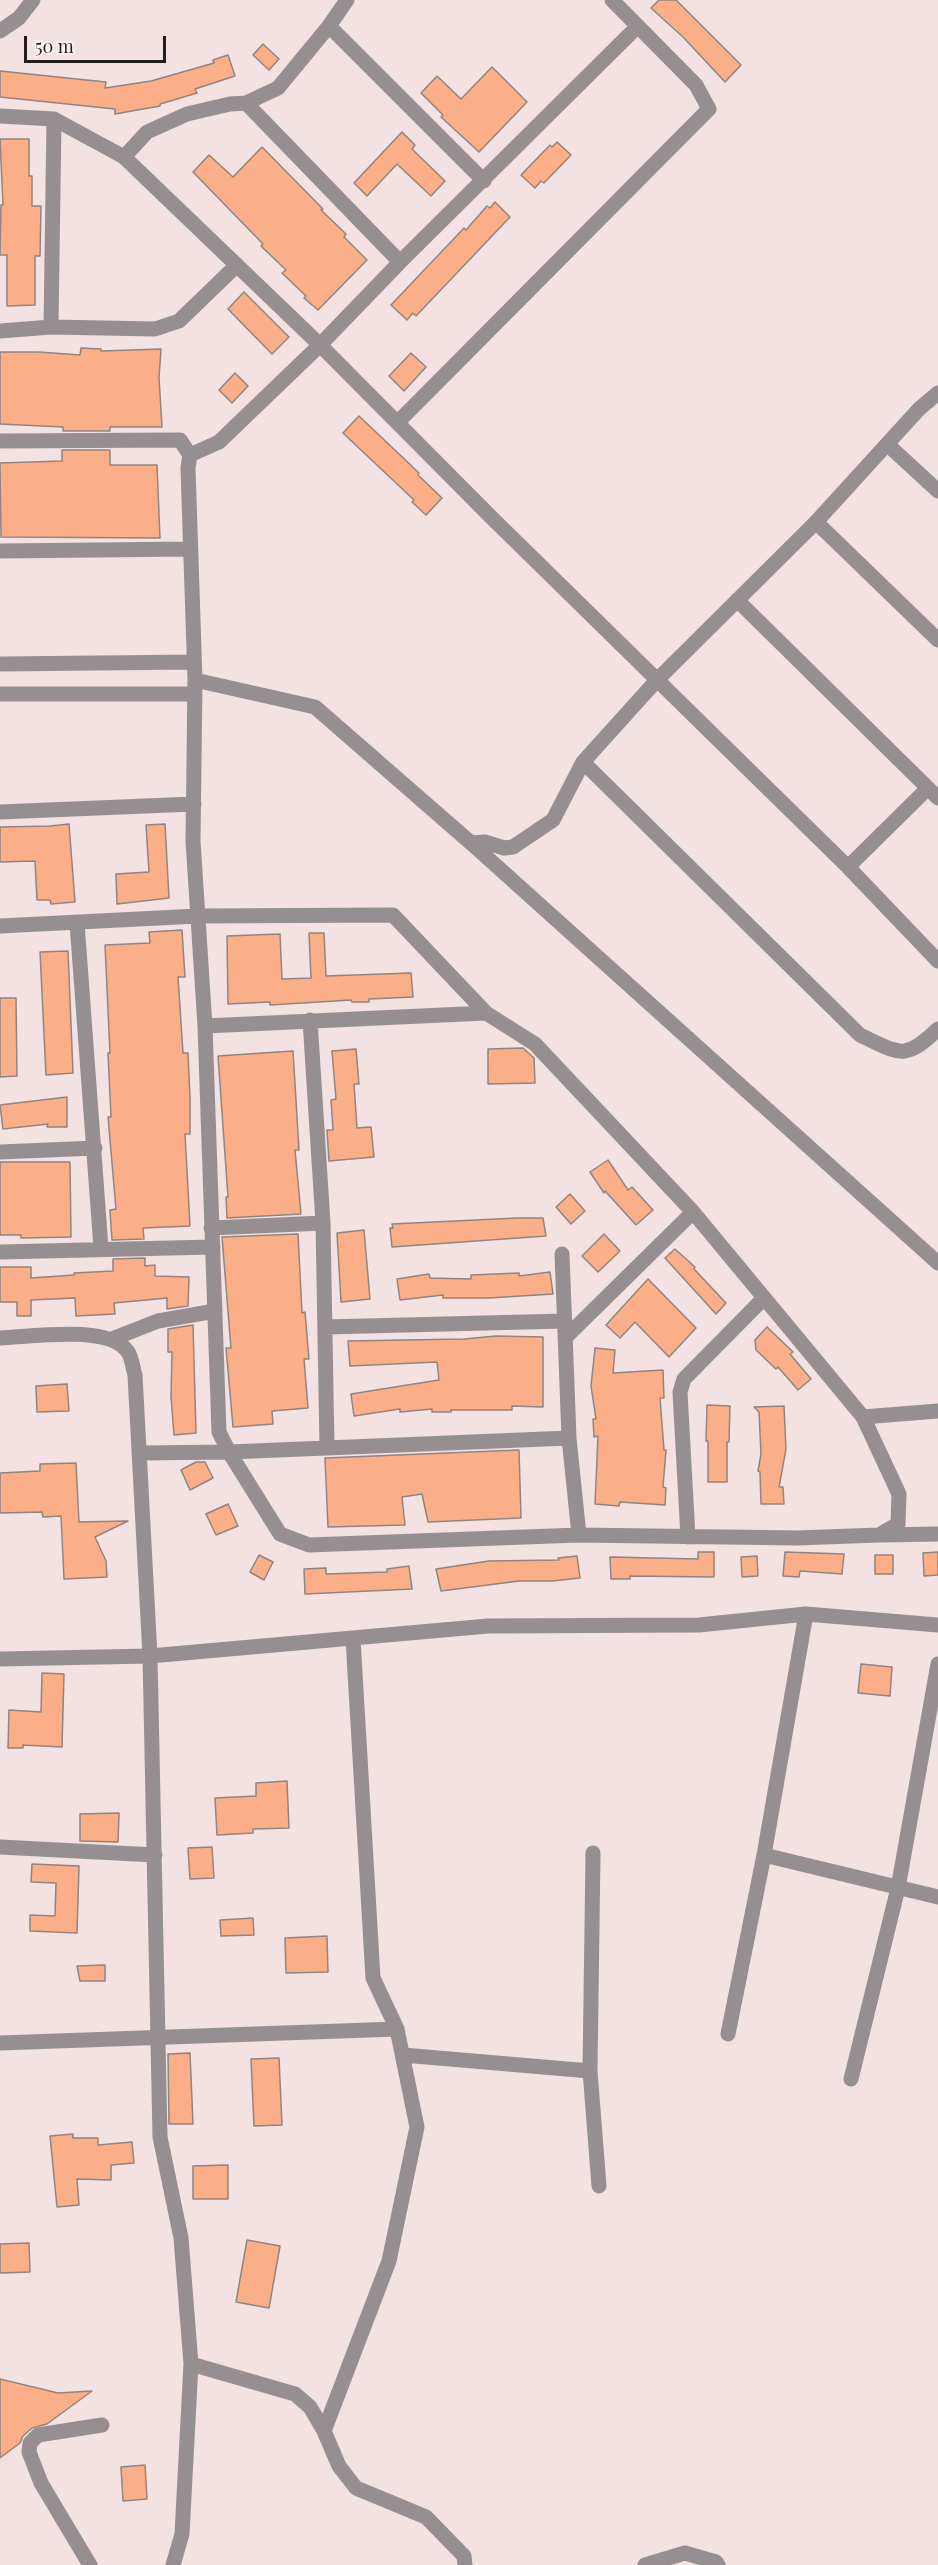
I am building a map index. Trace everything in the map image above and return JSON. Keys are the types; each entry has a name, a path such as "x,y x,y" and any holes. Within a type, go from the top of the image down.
{"street":[{"path":"0,31 19,18 33,0"},
{"path":"124,158 147,132 187,114 230,104 246,103 278,88 329,26 347,0"},
{"path":"398,422 709,109 696,85 612,0"},
{"path":"329,26 484,181"},
{"path":"190,455 219,442 321,345 400,262 638,26"},
{"path":"246,103 400,262"},
{"path":"0,116 54,119 124,158 321,345 848,867 938,961"},
{"path":"51,327 54,119"},
{"path":"0,331 51,327 155,328 179,321 237,265"},
{"path":"471,843 484,842 504,848 513,847 552,820 583,762 657,680 816,522 919,409 938,393"},
{"path":"0,441 180,440 190,455 188,468 195,687 194,804 205,1026 210,1228 213,1247 219,1432 280,1534 309,1545 579,1535 797,1538 938,1534"},
{"path":"888,445 938,491"},
{"path":"816,522 938,640"},
{"path":"0,551 190,549"},
{"path":"737,600 933,793 848,867"},
{"path":"0,664 194,662"},
{"path":"0,694 195,687 315,708 471,843 938,1263"},
{"path":"583,762 860,1035 897,1052 919,1047 938,1029"},
{"path":"0,812 194,804"},
{"path":"0,926 198,916 393,915 486,1013 535,1044 693,1212 863,1417 899,1494 898,1524 879,1535"},
{"path":"77,923 101,1248"},
{"path":"205,1026 486,1013"},
{"path":"310,1020 323,1224 327,1447"},
{"path":"0,1152 95,1148"},
{"path":"566,1337 693,1212"},
{"path":"210,1228 323,1224"},
{"path":"0,1252 213,1247"},
{"path":"562,1254 569,1438 579,1535"},
{"path":"688,1537 680,1392 684,1379 764,1298"},
{"path":"112,1339 158,1321 214,1311"},
{"path":"325,1327 565,1321"},
{"path":"0,1338 93,1334 112,1339 128,1353 135,1375 150,1656 160,2137 181,2238 191,2364 182,2534 173,2565"},
{"path":"863,1417 938,1411"},
{"path":"140,1453 229,1452 569,1438"},
{"path":"0,1659 150,1656 488,1626 699,1625 806,1614 938,1625"},
{"path":"728,2034 764,1855 806,1614"},
{"path":"324,2431 389,2261 417,2127 398,2029 373,1978 353,1639"},
{"path":"851,2079 898,1888 938,1664"},
{"path":"0,1847 155,1855"},
{"path":"593,1853 590,2071 599,2186"},
{"path":"764,1855 938,1897"},
{"path":"0,2043 398,2029"},
{"path":"403,2055 590,2071"},
{"path":"191,2364 248,2378 295,2394 310,2407 324,2431 339,2466 356,2488 426,2517 464,2556 465,2565"},
{"path":"90,2565 41,2482 29,2452 30,2443 38,2435 102,2425"},
{"path":"645,2565 685,2553 716,2562 718,2565"}],"building":[{"path":"659,0 676,0 741,65 725,82 683,37 651,8"},
{"path":"263,44 279,59 269,70 253,55"},
{"path":"228,55 235,76 195,89 197,93 160,104 160,106 115,114 115,109 0,97 0,71 106,82 105,88 151,81 214,63 213,60"},
{"path":"492,67 527,102 479,152 441,117 443,115 421,93 437,76 461,99"},
{"path":"402,132 415,145 412,149 445,181 431,196 397,164 367,196 354,183"},
{"path":"0,139 29,139 32,206 41,206 40,256 35,256 35,305 7,306 7,255 0,255 1,205 3,205"},
{"path":"557,142 571,155 544,183 541,181 535,188 521,175 550,145 552,147"},
{"path":"262,147 323,209 321,210 346,234 344,237 367,260 318,310 282,273 286,270 261,246 263,244 193,172 209,155 233,177"},
{"path":"495,202 510,217 416,316 413,313 407,320 391,305 464,228 466,230 487,206 490,208"},
{"path":"244,292 289,337 272,354 228,309"},
{"path":"81,348 101,349 101,351 161,349 159,378 162,427 110,427 110,431 63,431 63,427 0,424 0,352 80,355"},
{"path":"411,353 426,367 404,391 389,376"},
{"path":"235,373 248,386 232,403 219,390"},
{"path":"359,416 442,498 426,515 412,502 414,500 343,433"},
{"path":"62,450 110,450 110,465 157,465 160,538 1,537 0,463 62,461"},
{"path":"69,824 75,902 51,904 50,900 37,900 35,861 0,862 0,827"},
{"path":"165,824 169,898 117,904 116,874 149,872 146,825"},
{"path":"182,930 185,977 178,977 183,1053 188,1053 190,1134 185,1134 190,1226 143,1228 144,1239 112,1240 110,1210 116,1209 108,1117 111,1117 108,1053 110,1053 105,945 150,943 149,932"},
{"path":"309,933 324,933 326,976 411,973 413,997 369,999 369,1002 352,1002 351,1000 270,1005 270,1002 228,1004 227,936 280,934 282,979 311,978"},
{"path":"68,951 73,1073 46,1075 40,952"},
{"path":"0,998 16,998 17,1076 0,1077"},
{"path":"523,1048 534,1058 535,1083 488,1084 488,1049"},
{"path":"356,1049 359,1084 354,1084 357,1128 371,1127 374,1157 329,1161 327,1130 333,1130 331,1100 336,1099 332,1051"},
{"path":"293,1051 299,1150 295,1150 301,1214 227,1218 226,1197 228,1197 218,1056"},
{"path":"67,1097 67,1127 47,1127 48,1124 3,1129 0,1105"},
{"path":"608,1160 628,1190 632,1187 653,1210 636,1225 605,1191 604,1193 590,1172"},
{"path":"0,1162 70,1162 71,1237 21,1238 21,1235 0,1235"},
{"path":"570,1194 585,1211 571,1224 556,1207"},
{"path":"543,1218 546,1236 392,1247 390,1228 393,1228 392,1224"},
{"path":"364,1230 370,1299 341,1302 337,1233"},
{"path":"298,1234 302,1313 305,1312 309,1359 304,1359 308,1408 272,1411 273,1424 233,1427 226,1348 231,1348 222,1237"},
{"path":"604,1234 620,1251 598,1272 582,1256"},
{"path":"675,1249 695,1267 694,1269 726,1303 716,1314 665,1258"},
{"path":"145,1258 145,1266 155,1265 155,1276 189,1277 188,1306 167,1309 167,1298 114,1303 115,1314 76,1316 75,1298 31,1300 31,1316 17,1316 17,1302 0,1302 0,1267 31,1267 31,1278 113,1271 113,1259"},
{"path":"550,1272 553,1294 489,1298 443,1298 443,1295 400,1300 397,1279 429,1274 430,1278 471,1279 471,1275 519,1273 519,1276"},
{"path":"648,1279 696,1328 669,1357 635,1322 620,1338 606,1325"},
{"path":"193,1325 196,1433 174,1435 171,1396 172,1352 168,1352 168,1329"},
{"path":"767,1327 793,1352 790,1354 811,1379 798,1390 778,1367 776,1369 756,1350 755,1340"},
{"path":"496,1336 543,1337 543,1407 512,1406 512,1410 451,1410 451,1412 432,1412 432,1409 400,1412 400,1409 354,1416 351,1394 439,1380 437,1362 350,1366 348,1341 464,1339"},
{"path":"595,1348 615,1350 613,1373 663,1370 664,1398 660,1398 664,1450 666,1450 663,1487 666,1488 665,1505 620,1502 619,1506 595,1504 598,1436 594,1437 593,1419 596,1419 591,1386"},
{"path":"67,1384 69,1411 37,1412 36,1386"},
{"path":"707,1405 730,1406 727,1482 708,1482"},
{"path":"784,1406 786,1449 779,1487 783,1487 784,1504 761,1504 760,1472 758,1471 761,1454 759,1412 754,1407"},
{"path":"519,1450 521,1518 428,1522 422,1494 402,1497 405,1525 328,1527 325,1458"},
{"path":"196,1462 205,1462 213,1478 190,1490 181,1470"},
{"path":"76,1463 79,1522 128,1521 95,1537 106,1561 107,1577 64,1579 61,1516 43,1517 42,1512 0,1513 0,1473 40,1471 40,1464"},
{"path":"228,1504 238,1526 216,1535 206,1514"},
{"path":"698,1552 714,1552 714,1577 630,1576 630,1579 611,1579 610,1557 698,1559"},
{"path":"785,1552 844,1554 842,1574 800,1571 799,1577 783,1576"},
{"path":"938,1552 938,1575 924,1576 923,1553"},
{"path":"259,1555 273,1562 264,1580 250,1572"},
{"path":"875,1555 893,1555 893,1574 875,1574"},
{"path":"577,1556 580,1578 552,1581 519,1581 441,1591 436,1569 489,1561 559,1560 558,1558"},
{"path":"757,1556 758,1576 742,1577 741,1557"},
{"path":"409,1566 412,1589 305,1594 304,1569 326,1568 326,1574 387,1572 387,1569"},
{"path":"861,1664 892,1667 890,1696 858,1693"},
{"path":"42,1673 64,1674 62,1747 23,1745 23,1748 8,1748 9,1710 41,1712"},
{"path":"287,1781 289,1828 253,1829 253,1833 217,1835 215,1798 256,1796 256,1783"},
{"path":"119,1813 118,1842 80,1841 80,1814"},
{"path":"212,1847 214,1878 190,1879 188,1848"},
{"path":"32,1864 79,1866 77,1933 30,1931 30,1915 55,1916 56,1883 31,1882"},
{"path":"253,1918 254,1935 221,1936 220,1920"},
{"path":"327,1936 328,1972 286,1973 285,1938"},
{"path":"105,1965 105,1981 80,1981 77,1966"},
{"path":"190,2053 193,2124 169,2124 168,2054"},
{"path":"279,2058 282,2125 254,2126 251,2059"},
{"path":"73,2134 73,2138 98,2138 98,2145 132,2142 134,2163 111,2165 111,2180 77,2179 79,2205 57,2207 50,2136"},
{"path":"228,2165 228,2199 193,2199 193,2166"},
{"path":"247,2240 280,2246 269,2308 236,2302"},
{"path":"29,2243 30,2272 0,2273 0,2244"},
{"path":"0,2379 58,2393 92,2391 47,2424 32,2428 23,2436 20,2443 0,2458"},
{"path":"145,2465 147,2499 123,2501 121,2467"}]}
